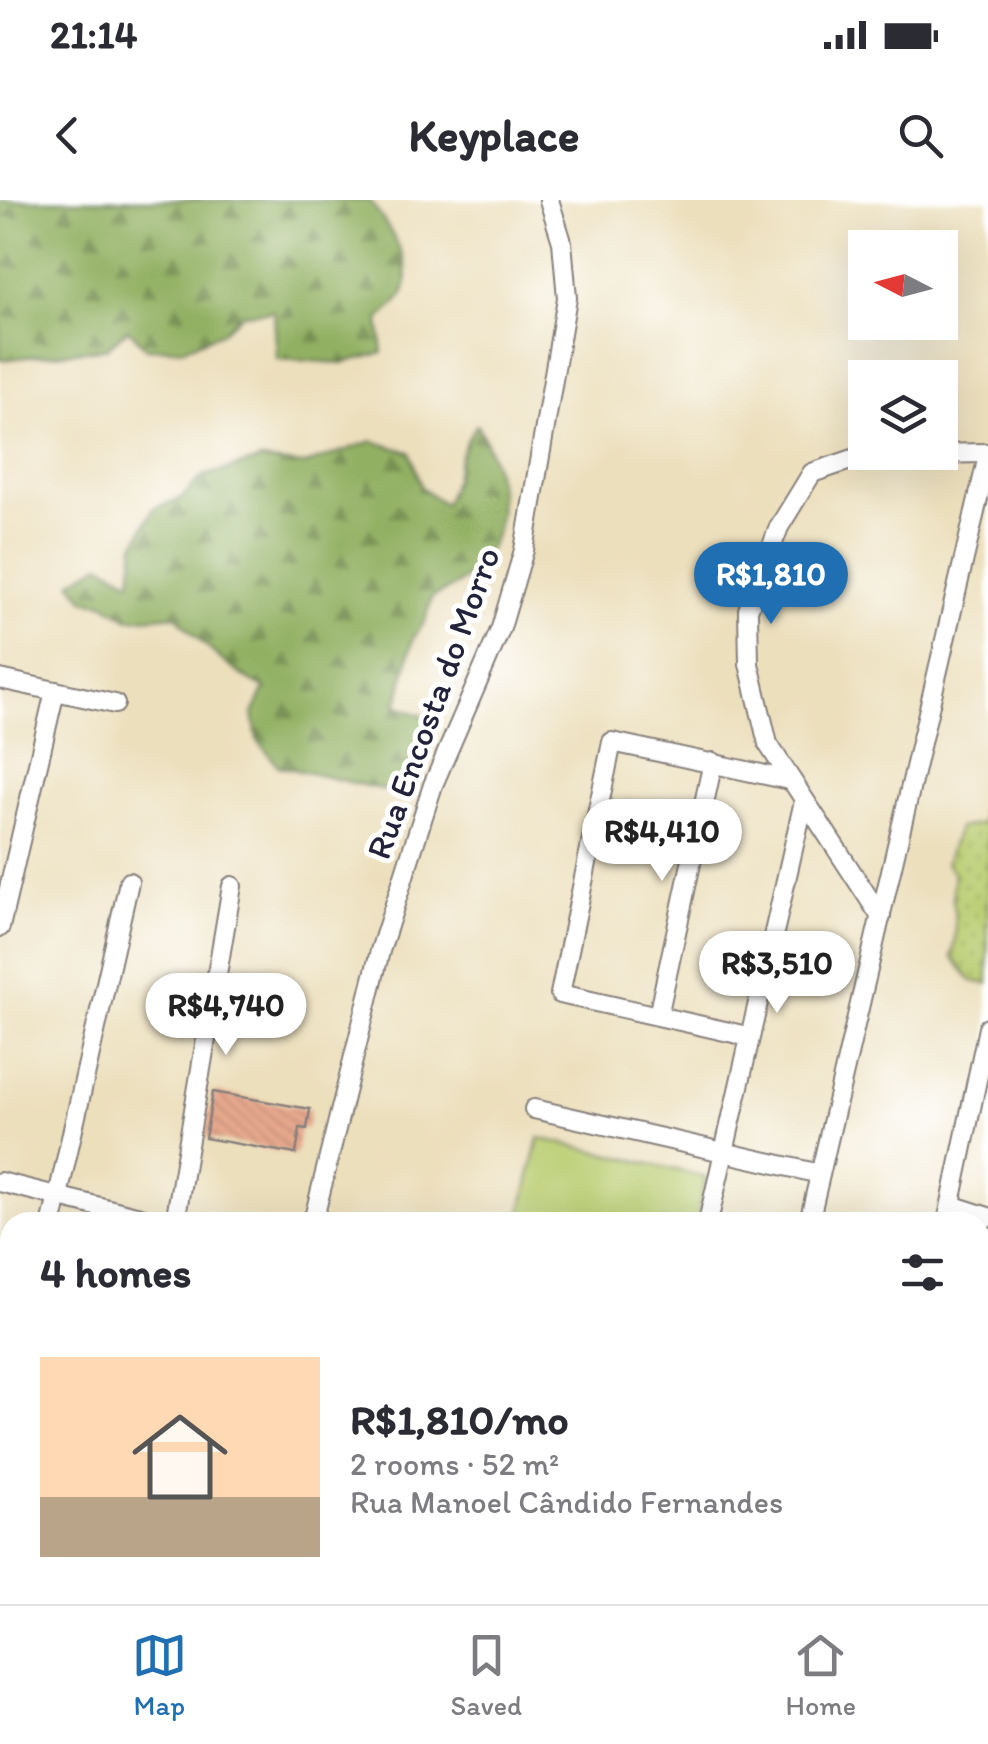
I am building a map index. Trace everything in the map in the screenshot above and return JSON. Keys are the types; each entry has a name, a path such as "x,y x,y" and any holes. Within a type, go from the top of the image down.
{"street":[{"name":"Rua Encosta do Morro","path":"315,1212 380,951 433,784 501,628 524,550 567,298 564,257 548,200"},
{"path":"811,1212 881,918 988,454 865,454 812,473 790,504 753,596 747,624 748,664 763,729 789,780 881,918"},
{"path":"0,679 115,704"},
{"path":"0,927 5,880 55,691"},
{"path":"747,1036 560,994 612,742 789,780"},
{"path":"658,1016 713,762"},
{"path":"710,1212 747,1036 804,800"},
{"path":"54,1212 128,882"},
{"path":"177,1212 232,886"},
{"path":"949,1212 988,1028"},
{"path":"534,1109 820,1174"},
{"path":"0,1182 121,1212"}],"green space":[{"path":"0,200 369,200 404,258 406,284 400,299 379,320 383,353 342,363 277,359 274,311 242,314 221,333 182,349 146,348 128,329 107,348 0,360"},
{"path":"477,425 497,475 498,524 477,567 458,584 432,597 425,621 413,639 397,706 430,719 424,747 394,792 278,766 257,739 253,714 265,688 217,656 176,615 129,619 103,603 85,600 71,582 101,564 131,581 135,544 154,508 180,499 203,476 261,460 303,465 372,441 410,452 421,487 444,504 466,443"},
{"path":"988,780 988,984 972,981 952,957 954,874 946,863 958,828 981,824"},
{"path":"539,1138 706,1177 698,1212 521,1212"}],"building":[{"path":"213,1092 310,1109 307,1129 300,1128 296,1154 205,1138"}]}
